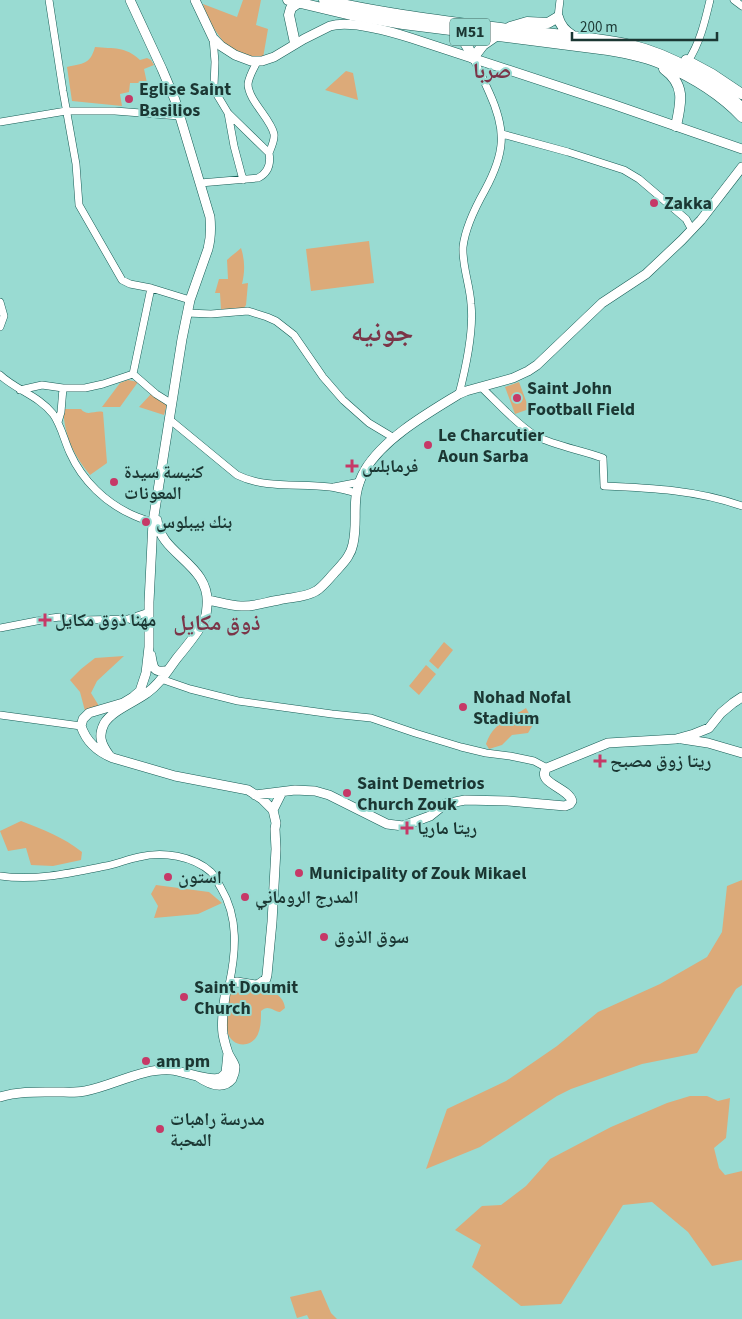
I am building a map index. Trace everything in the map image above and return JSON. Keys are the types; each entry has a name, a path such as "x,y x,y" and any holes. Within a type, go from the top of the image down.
{"highway":[{"name":"M51","path":"324,0 389,13 573,36 632,46 668,58 696,72 742,108"},
{"name":"M51","path":"293,1 403,24 631,54 665,65 697,82 742,116"},
{"path":"293,1 289,15 295,43"},
{"path":"504,28 527,22 548,23 558,17 562,27 573,36"},
{"path":"454,30 462,37 473,58 483,45 496,36"},
{"path":"632,46 656,49 673,54 700,66 742,94"},
{"path":"653,61 669,72 678,85 680,104 676,126"}],"main road":[{"path":"195,0 214,38 221,46 243,59 257,62 274,57 295,43 330,26 348,25 398,34 742,149"},
{"path":"111,757 103,746 100,737 105,722 110,711 140,691 146,673 149,647 152,543 169,419 190,300 210,242 211,227 210,217 175,100 132,1"},
{"path":"208,600 236,606 250,606 302,597 320,588 348,558 352,548 356,494 360,482 375,457 394,438 459,394 521,374 537,365 602,303 646,274 692,230 742,167"},
{"path":"155,523 170,546 202,579 208,600 205,618 199,630 156,685 136,701 110,711 89,712 82,719 81,726 86,737 102,753 111,757 175,776 248,790 265,807 275,829"},
{"path":"152,543 170,546"},
{"path":"149,647 153,667 162,672 168,670"},
{"path":"676,739 708,728 725,709 742,697"},
{"path":"86,737 94,740 100,737"},
{"path":"253,795 261,790 282,789 284,791 306,790 322,793 387,824 403,826 430,816 445,804 465,800 508,800 565,806 570,804 572,801 568,793 547,780 545,771 547,768 608,743 676,739 708,743 742,753"},
{"path":"273,810 284,791"},
{"path":"0,1097 27,1092 83,1092 140,1074 170,1070 197,1076 214,1085 227,1083 231,1080 235,1073 223,1033 226,990 229,984 237,982 256,985 266,979 273,912 276,823 273,810 262,799 253,795"}],"street":[{"path":"49,0 76,164 79,205 122,280 130,284 151,288 190,300"},
{"path":"558,17 560,0"},
{"path":"688,61 695,50 710,0"},
{"path":"734,0 742,6"},
{"path":"214,38 214,89 218,98 228,113 269,153"},
{"path":"695,50 700,66"},
{"path":"459,394 472,319 464,242 477,206 497,165 501,150 502,134 497,111 481,72 473,58"},
{"path":"200,183 258,178 266,173 270,160 269,153 274,139 273,132 249,91 248,86 257,62"},
{"path":"0,122 66,111 115,111 180,116"},
{"path":"228,113 243,180"},
{"path":"502,134 624,170 645,184 686,218 692,230"},
{"path":"686,218 701,220"},
{"path":"133,374 151,288"},
{"path":"0,302 4,316 0,327"},
{"path":"187,314 248,311 276,321 294,335 323,377 343,400 369,423 394,438"},
{"path":"20,390 42,385 63,388 85,388 133,374"},
{"path":"133,374 156,394 172,404"},
{"path":"0,375 20,390 41,402 53,414 77,467 106,500 134,516 155,523"},
{"path":"463,378 472,389"},
{"path":"481,387 534,435 603,458 604,486 695,493 742,506"},
{"path":"58,422 61,412 63,388"},
{"path":"169,419 237,475 272,483 331,487 356,494"},
{"path":"331,487 360,482"},
{"path":"0,628 56,618 85,620 128,619 149,612"},
{"path":"128,619 149,627"},
{"path":"161,679 190,689 238,701 371,718 454,745 486,753 534,761 547,768"},
{"path":"0,715 81,726"},
{"path":"0,876 17,878 47,876 152,855 193,860 212,874 225,895 231,910 235,934 234,962 229,984"}],"shaded area":[{"path":"243,0 261,0 256,25 268,29 263,58 251,59 227,47 207,18 203,4 237,17"},
{"path":"95,47 124,50 140,60 147,58 151,60 154,65 144,69 147,83 130,83 129,92 120,94 122,106 72,101 67,67 82,64 88,60"},
{"path":"346,71 353,73 358,100 325,90"},
{"path":"369,241 374,283 311,291 306,249"},
{"path":"241,248 244,266 242,284 248,283 246,305 244,308 221,309 220,293 215,293 219,279 228,279 227,260"},
{"path":"128,380 138,382 120,407 102,407 120,383"},
{"name":"Saint John Football Field","path":"519,382 529,409 515,414 505,387"},
{"path":"151,394 167,404 164,415 139,407"},
{"path":"63,409 81,409 86,413 103,412 107,463 90,475 71,445"},
{"path":"444,642 453,650 438,669 429,661"},
{"path":"124,656 97,681 91,693 99,706 85,711 80,692 70,680 95,658"},
{"path":"426,665 436,674 419,695 409,686"},
{"path":"526,708 534,723 528,733 512,735 502,745 489,749 486,744 497,726"},
{"path":"21,821 68,842 82,852 81,860 53,866 31,865 26,848 8,851 0,831"},
{"path":"742,880 742,985 736,989 697,1053 642,1064 571,1089 557,1096 480,1147 426,1169 447,1109 506,1081 557,1046 598,1012 660,984 707,957 722,932 727,886"},
{"path":"156,885 209,892 222,903 198,914 154,918 158,906 151,894"},
{"path":"262,988 280,997 285,1008 280,1012 268,1008 261,1011 260,1029 255,1039 251,1043 236,1043 229,1036 226,1025 231,992 243,993"},
{"path":"690,1096 707,1096 718,1101 730,1098 726,1138 714,1148 719,1168 725,1175 742,1171 742,1260 712,1266 688,1232 652,1202 623,1205 561,1304 521,1306 472,1267 481,1245 455,1230 482,1206 501,1205 526,1186 550,1159 611,1127 667,1103"},
{"path":"321,1290 331,1313 337,1319 309,1319 307,1315 297,1318 290,1297"}],"place":[{"name":"Eglise Saint Basilios","path":"129,99"},
{"name":"Zakka","path":"654,203"},
{"name":"Saint John Football Field","path":"517,398"},
{"name":"Le Charcutier Aoun Sarba","path":"428,445"},
{"name":"فرمابلس","path":"352,466"},
{"name":"كنيسة سيدة المعونات","path":"114,482"},
{"name":"بنك بيبلوس","path":"146,522"},
{"name":"مهنا ذوق مكايل","path":"45,620"},
{"name":"Nohad Nofal Stadium","path":"463,707"},
{"name":"ريتا زوق مصبح","path":"600,761"},
{"name":"Saint Demetrios Church Zouk","path":"347,793"},
{"name":"ريتا ماريا","path":"407,828"},
{"name":"Municipality of Zouk Mikael","path":"299,873"},
{"name":"استون","path":"168,877"},
{"name":"المدرج الروماني","path":"245,897"},
{"name":"سوق الذوق","path":"324,937"},
{"name":"Saint Doumit Church","path":"184,997"},
{"name":"am pm","path":"146,1061"},
{"name":"مدرسة راهبات المحبة","path":"160,1129"}],"district":[{"name":"صربا","path":"492,71"},
{"name":"جونيه","path":"382,332"},
{"name":"ذوق مكايل","path":"217,623"}]}
